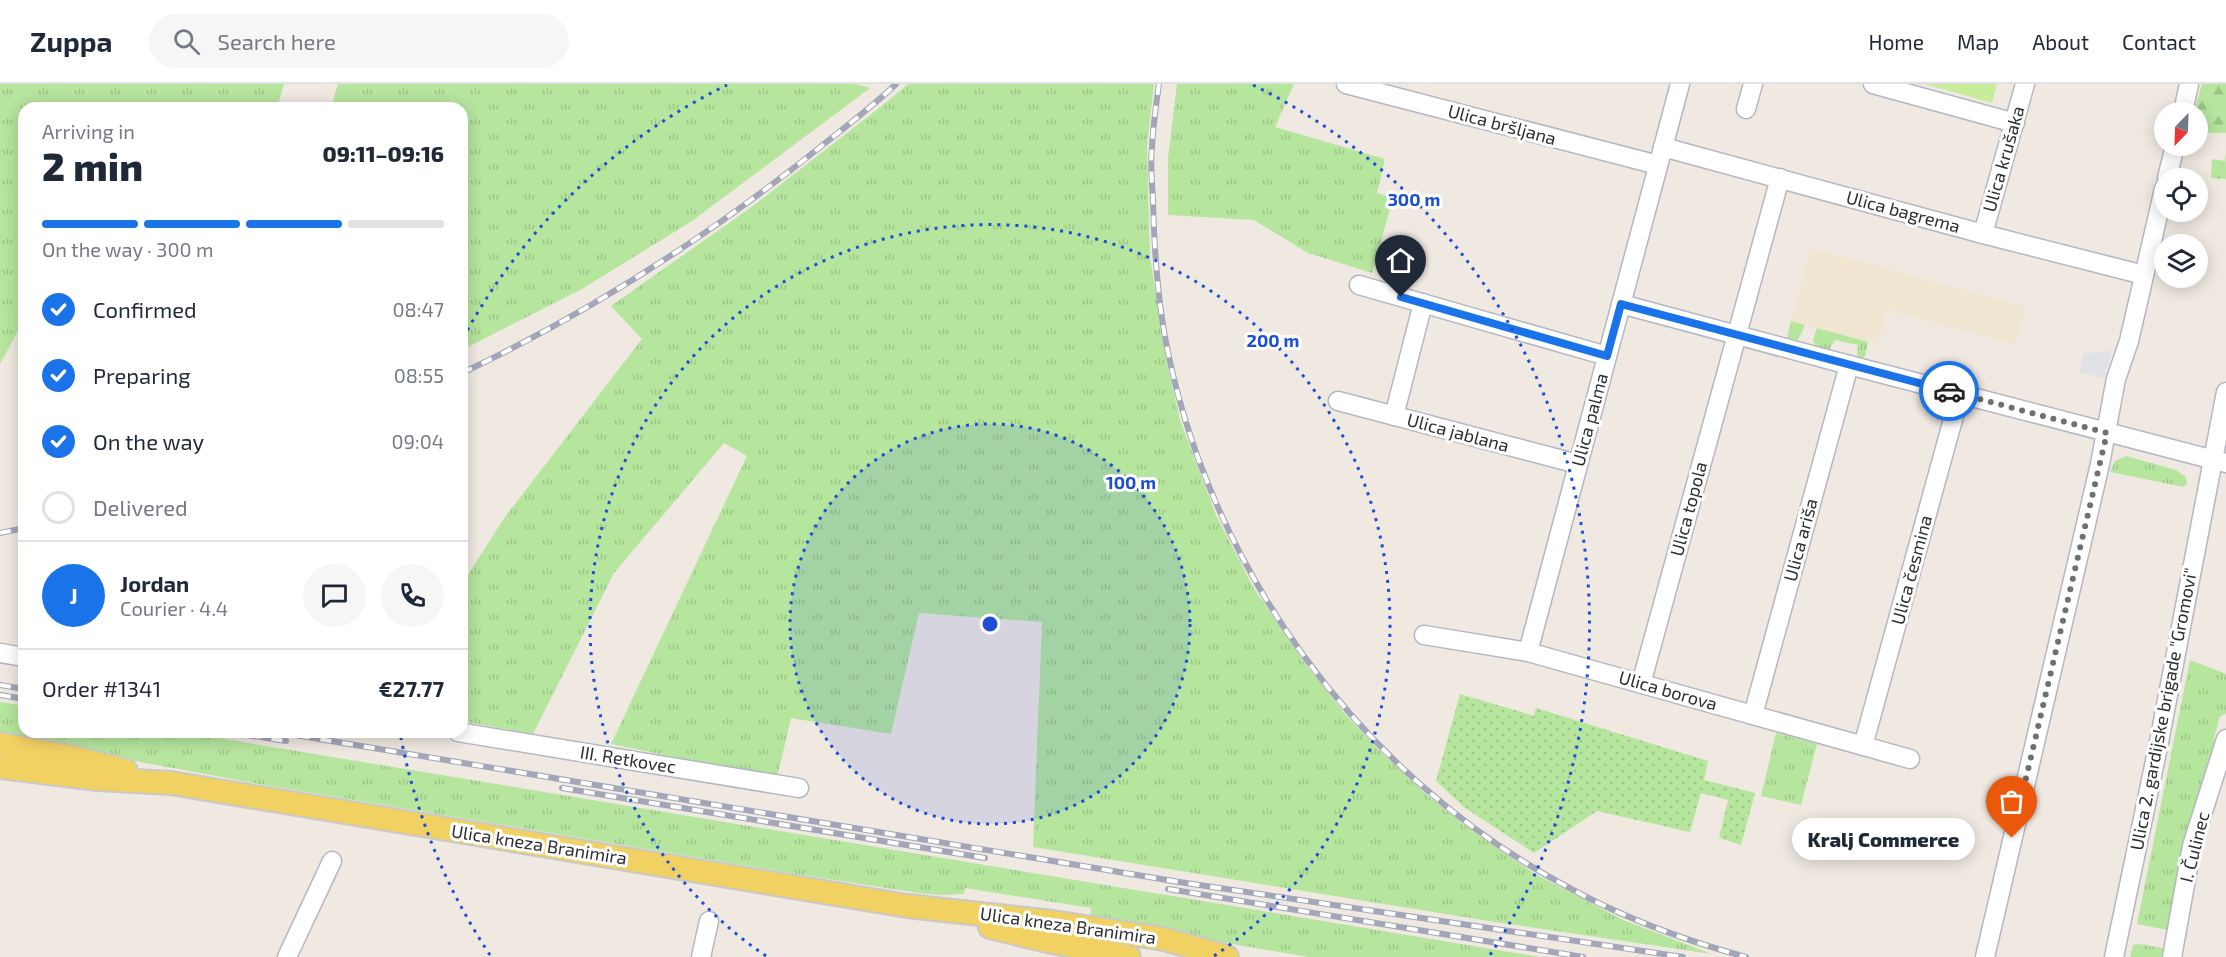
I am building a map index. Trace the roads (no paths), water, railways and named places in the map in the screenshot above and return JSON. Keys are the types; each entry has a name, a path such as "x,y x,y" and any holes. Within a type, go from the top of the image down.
{"main road":[{"name":"Ulica kneza Branimira","path":"0,744 81,759 171,783 907,906 1053,922 1164,939 1227,957"},
{"name":"Ulica kneza Branimira","path":"0,767 98,779 171,783"},
{"name":"Ulica kneza Branimira","path":"907,906 1047,941 1119,956"}],"street":[{"name":"Ulica palma","path":"1528,652 1680,84"},
{"path":"1746,109 1753,84"},
{"path":"1873,84 2015,123"},
{"name":"Ulica krušaka","path":"1983,234 2025,84"},
{"path":"2185,102 2189,84"},
{"name":"Ulica bršljana","path":"1354,85 1658,165"},
{"name":"Ulica bagrema","path":"1663,147 2144,275"},
{"name":"Ulica topola","path":"1641,684 1780,178"},
{"path":"1985,957 2107,433 2115,380 2129,341 2156,222"},
{"path":"1359,285 1607,356"},
{"path":"1394,416 1423,303"},
{"path":"1621,304 2220,462 2226,392"},
{"name":"Ulica ariša","path":"1753,715 1849,365"},
{"name":"Ulica česmina","path":"1863,746 1960,393"},
{"name":"Ulica jablana","path":"1338,401 1578,464"},
{"name":"Ulica 2. gardijske brigade \"Gromovi\"","path":"2114,957 2220,462"},
{"name":"Ulica borova","path":"1424,634 1528,652 1910,759"},
{"path":"0,653 18,656"},
{"name":"III. Retkovec","path":"468,734 799,789"},
{"name":"I. Čulinec","path":"2172,957 2192,846 2226,739"},
{"path":"286,957 332,861"},
{"path":"701,957 709,921"},
{"path":"1119,932 1119,956"}],"railway":[{"path":"468,370 556,325 692,242 778,180 878,101 896,84"},
{"path":"1159,84 1151,160 1156,268 1165,337 1186,421 1216,503 1256,582 1303,655 1359,723 1421,785 1490,839 1586,897 1676,935 1746,957"},
{"path":"0,533 18,529"},
{"path":"0,685 18,688"},
{"path":"0,695 18,698"},
{"path":"267,738 286,741"},
{"path":"313,738 1179,882 1683,957"},
{"path":"562,788 985,858"},
{"path":"1168,889 1583,957"}],"place":[{"name":"Kralj Commerce","path":"2012,838"}]}
